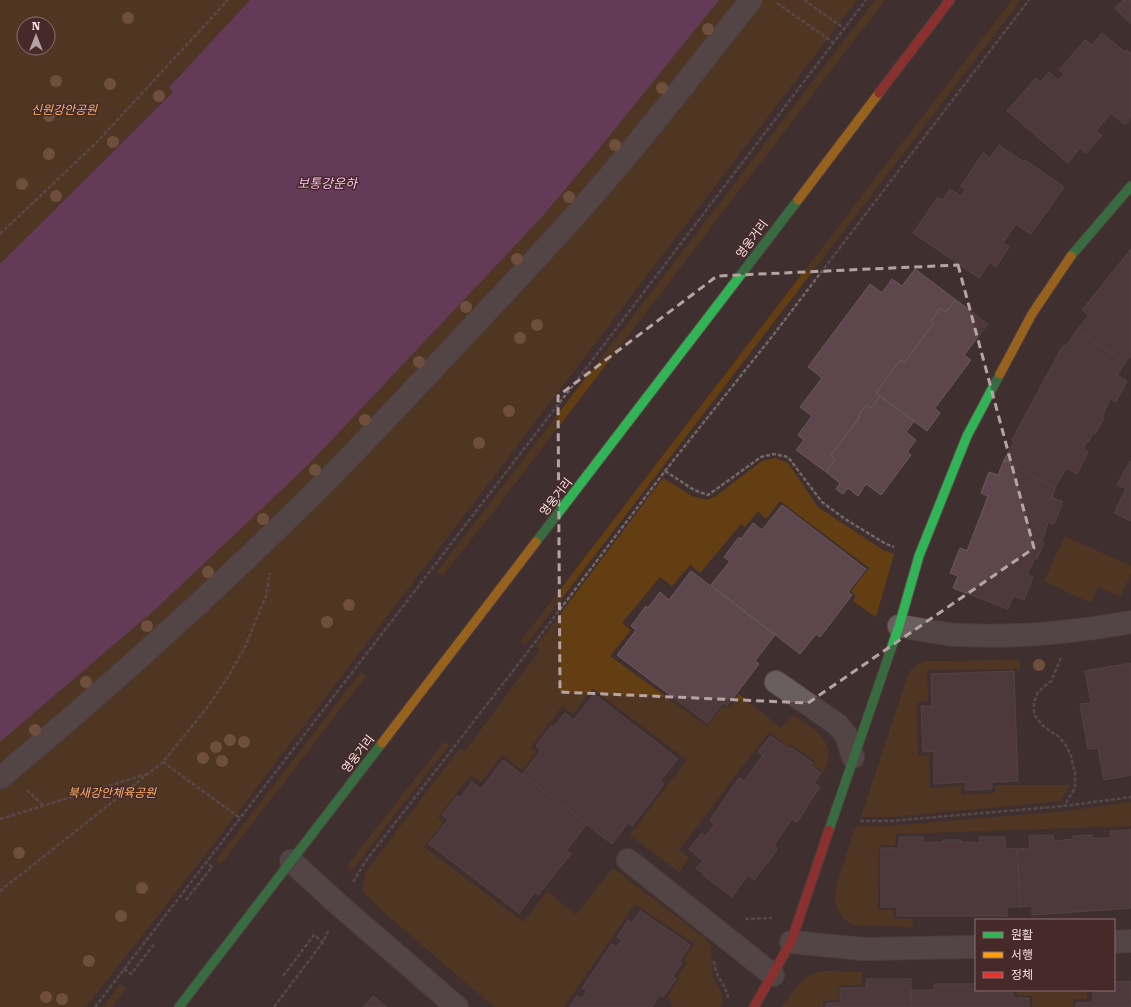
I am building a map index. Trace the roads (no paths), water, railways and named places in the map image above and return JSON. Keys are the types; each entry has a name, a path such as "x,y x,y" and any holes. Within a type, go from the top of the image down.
{"main road":[{"name":"영웅거리","path":"179,1007 692,339 950,0"},
{"path":"754,1007 790,942 899,626 919,556 967,436 1032,314 1072,254 1131,186"}],"street":[{"path":"0,778 175,625 328,479 563,230 620,164 751,0"},
{"path":"899,626 958,635 1015,636 1098,628 1131,622"},
{"path":"776,682 838,725 846,735 853,757"},
{"path":"628,860 773,975"},
{"path":"291,862 457,1007"},
{"path":"1115,942 1131,941"},
{"path":"790,942 863,949 975,947"}],"water":[{"name":"보통강운하","path":"250,0 719,0 594,155 541,218 309,464 158,607 0,742 0,264 173,92 169,87"}],"park label":[{"name":"신원강안공원","path":"64,110"},
{"name":"북새강안체육공원","path":"112,793"}]}
